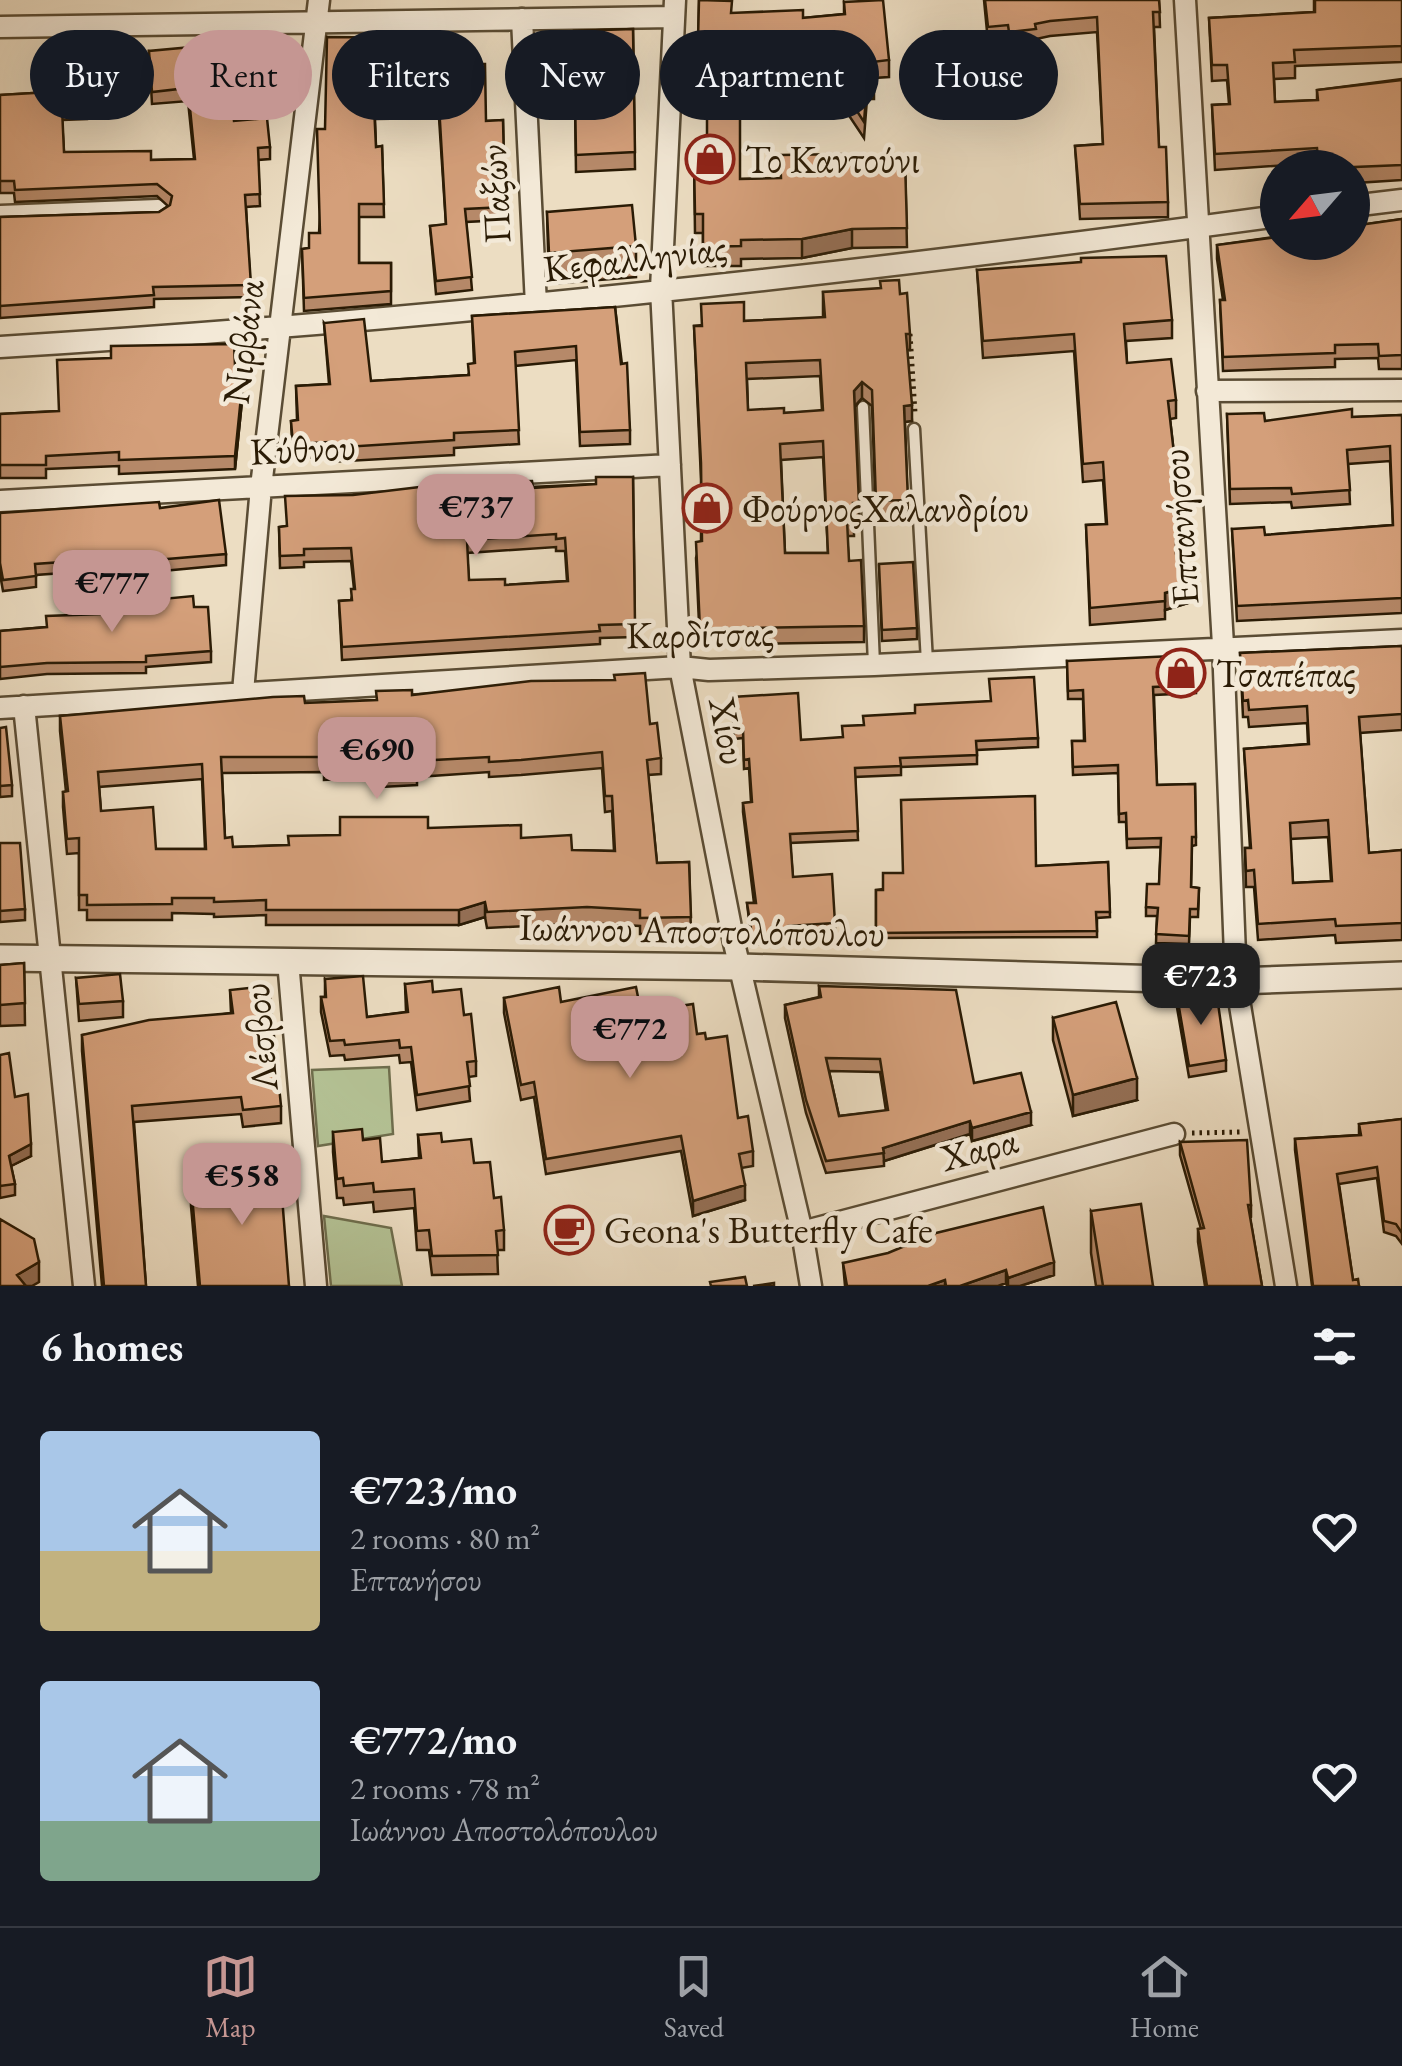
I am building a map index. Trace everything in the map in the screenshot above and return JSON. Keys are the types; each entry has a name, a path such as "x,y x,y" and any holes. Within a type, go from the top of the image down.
{"street":[{"name":"Επτανήσου","path":"1184,0 1223,646 1236,981 1286,1286"},
{"path":"0,27 318,10 522,19 674,9"},
{"name":"Χίου","path":"674,9 661,289 680,666 740,967 811,1286"},
{"name":"Νιρβάνα","path":"244,692 261,486 318,10"},
{"name":"Παξών","path":"522,19 536,306"},
{"path":"1370,204 1402,200"},
{"path":"0,216 158,210"},
{"name":"Κεφαλληνίας","path":"0,348 279,330 536,306 1260,218"},
{"path":"1207,391 1402,390"},
{"name":"Κύθνου","path":"0,502 670,465"},
{"name":"Καρδίτσας","path":"0,708 680,666 709,670 874,665 1402,640"},
{"path":"24,706 84,1286"},
{"name":"Ιωάννου Αποστολόπουλου","path":"0,958 740,967 1236,981 1402,975"},
{"name":"Λέσβου","path":"288,961 316,1286"},
{"name":"Χαρα","path":"802,1232 1174,1134"}],"lane":[{"path":"863,407 874,665"},
{"path":"914,430 927,662"}],"path":[{"path":"909,321 914,430"},
{"path":"1174,1134 1260,1131"}],"green space":[{"path":"389,1067 393,1134 318,1146 312,1070"},
{"path":"324,1216 391,1228 402,1286 331,1286"}],"building":[{"path":"699,0 732,1 731,13 803,10 803,18 845,14 844,2 883,0 889,60 879,61 879,30 698,30"},
{"path":"985,0 1159,0 1160,12 1153,12 1159,147 1166,147 1168,202 1080,204 1075,146 1103,144 1097,17 1050,21 1027,30 1009,30 1008,25 988,27"},
{"path":"1315,0 1402,0 1402,46 1294,50 1295,62 1273,63 1275,102 1318,100 1317,90 1402,80 1402,165 1370,166 1370,150 1317,148 1215,154 1212,105 1230,104 1227,65 1212,65 1209,18 1315,12"},
{"path":"327,37 332,37 332,120 375,120 376,147 382,146 384,204 359,204 359,263 391,263 391,291 304,298 302,249 309,248 309,233 320,233 317,129 325,129"},
{"path":"174,49 174,90 154,92 154,51"},
{"path":"485,64 486,121 503,120 505,207 465,209 472,277 436,281 430,226 446,224 440,120 485,120"},
{"path":"30,93 30,120 63,120 64,152 151,151 151,160 195,159 191,120 267,120 270,147 258,148 260,194 245,195 251,285 153,287 154,295 0,306 0,217 159,212 170,205 172,196 157,184 15,190 14,181 0,181 0,95"},
{"path":"575,120 634,120 635,152 576,155"},
{"path":"707,120 740,120 740,179 781,178 780,155 846,154 847,162 905,161 907,228 852,229 802,239 741,240 741,246 703,247 703,214 695,214 694,159 707,158"},
{"path":"632,205 636,246 549,253 547,212"},
{"path":"1402,219 1402,355 1379,356 1378,344 1335,345 1335,353 1223,357 1220,300 1225,300 1217,245 1260,239 1260,260 1370,260 1370,223"},
{"path":"1166,256 1172,320 1124,324 1127,363 1171,359 1176,400 1168,401 1181,515 1176,515 1176,553 1186,552 1188,586 1165,593 1165,601 1090,608 1086,525 1107,524 1103,462 1083,464 1074,334 983,341 977,270 1081,262 1081,258"},
{"path":"899,280 900,294 907,293 912,405 904,406 908,500 876,501 872,390 862,382 854,391 859,503 853,503 854,520 847,520 849,561 861,560 864,626 700,629 696,542 702,541 701,463 694,326 702,326 701,304 744,302 744,321 825,317 823,292 881,288 880,281","holes":["820,360 823,410 748,410 746,363","823,441 828,553 785,553 780,444"]},
{"path":"615,307 621,364 627,363 630,430 580,432 576,346 515,352 519,430 454,433 454,440 329,448 329,442 293,444 291,421 298,420 296,386 330,384 324,323 364,319 371,381 469,375 468,364 475,363 472,316"},
{"path":"234,344 236,387 242,387 235,456 119,460 119,452 46,456 46,465 0,465 0,414 59,411 57,360 111,358 111,346"},
{"path":"1352,409 1352,417 1402,415 1402,598 1237,606 1232,529 1264,527 1265,535 1393,525 1390,446 1347,450 1350,490 1292,494 1291,488 1230,489 1227,414 1264,413 1265,421"},
{"path":"596,477 633,477 635,624 599,625 600,631 342,647 339,601 352,600 351,589 355,589 351,548 304,549 304,555 280,556 279,527 287,526 285,496 353,495 453,483 532,481 533,488 596,484","holes":["556,534 556,539 565,538 568,581 505,585 505,579 469,580 467,540"]},
{"path":"219,500 226,554 120,563 119,558 35,564 36,576 3,580 0,513 159,502 160,508"},
{"path":"913,562 917,628 882,630 879,564"},
{"path":"193,596 194,607 208,607 211,651 146,656 146,662 0,667 0,631 47,627 46,616 100,614 99,605"},
{"path":"1402,646 1402,714 1359,717 1369,853 1402,850 1402,923 1336,926 1335,919 1258,924 1254,870 1246,871 1245,848 1251,848 1244,749 1309,744 1307,706 1249,710 1248,700 1243,701 1240,653","holes":["1328,820 1332,881 1293,883 1290,823"]},
{"path":"1194,655 1196,685 1153,687 1157,785 1195,784 1196,837 1192,837 1191,887 1199,888 1198,909 1190,909 1189,936 1156,934 1158,908 1146,907 1147,884 1159,884 1161,838 1127,839 1126,813 1119,814 1118,765 1073,767 1072,741 1085,741 1083,690 1068,691 1067,661"},
{"path":"645,673 650,724 657,723 661,758 647,760 657,863 689,862 691,917 640,918 640,910 587,907 487,912 485,902 459,910 266,910 266,900 214,902 214,898 172,898 172,904 87,905 87,895 79,895 79,838 67,839 63,792 68,791 60,716 273,697 304,696 305,703 377,700 376,691 412,690 412,695 531,681 615,680 614,675","holes":["602,752 605,796 612,796 615,851 572,850 571,835 521,838 521,825 428,828 428,817 340,817 340,835 288,836 289,845 233,847 232,837 225,838 221,757 324,757 324,765 380,762 381,772 417,770 416,761 489,757 489,762","202,764 206,849 156,849 153,807 101,811 98,772"]},
{"path":"1034,677 1038,738 976,741 977,755 900,758 901,766 855,768 858,831 790,834 793,877 832,874 835,923 789,926 790,933 752,935 747,903 756,903 743,803 752,802 749,759 744,760 743,729 734,729 732,697 798,693 801,740 843,737 842,726 864,725 863,716 915,713 915,705 991,701 989,679"},
{"path":"6,727 12,785 0,786 0,728"},
{"path":"1035,796 1036,866 1108,862 1110,912 1096,912 1097,931 876,933 876,890 883,890 883,873 903,873 901,800"},
{"path":"0,843 20,843 25,909 0,911"},
{"path":"24,963 25,1003 0,1005 0,965"},
{"path":"120,974 123,1001 79,1004 76,978"},
{"path":"363,976 367,1017 408,1012 405,984 432,981 433,992 461,989 464,1015 471,1014 476,1061 467,1062 470,1086 417,1095 411,1047 400,1048 399,1040 345,1045 344,1040 330,1041 321,997 326,997 325,979"},
{"path":"1175,984 1183,985 1198,1001 1217,996 1226,1060 1189,1066"},
{"path":"269,986 281,1106 243,1110 241,1097 132,1106 146,1286 104,1286 82,1035 149,1020 233,1013 230,990"},
{"path":"819,986 956,990 974,1083 1021,1073 1031,1112 972,1128 970,1121 883,1148 884,1153 826,1161 806,1100 785,1005 821,997","holes":["826,1058 880,1059 888,1110 839,1116"]},
{"path":"559,987 561,1002 636,987 641,1012 693,1004 697,1034 705,1033 706,1039 727,1036 738,1118 748,1116 753,1151 739,1154 745,1185 693,1201 681,1136 546,1159 534,1082 521,1085 504,998"},
{"path":"1116,1002 1137,1078 1073,1095 1053,1018"},
{"path":"9,1053 15,1097 28,1094 31,1144 9,1156 15,1184 0,1186 0,1055"},
{"path":"1402,1119 1402,1233 1396,1224 1384,1221 1377,1167 1337,1174 1353,1280 1358,1279 1359,1286 1313,1286 1295,1139 1361,1135 1359,1124"},
{"path":"362,1129 363,1140 380,1138 382,1162 421,1158 418,1135 441,1133 442,1142 471,1139 474,1163 490,1162 494,1198 501,1197 504,1230 496,1231 498,1255 432,1256 429,1230 417,1231 414,1189 374,1192 373,1183 344,1186 343,1178 337,1179 333,1132"},
{"path":"1247,1140 1248,1205 1262,1286 1207,1286 1198,1229 1204,1228 1180,1142"},
{"path":"279,1158 289,1286 200,1286 191,1184 240,1180 239,1161"},
{"path":"1141,1204 1153,1286 1103,1286 1091,1211"},
{"path":"1043,1207 1054,1262 1008,1278 1006,1270 960,1286 946,1286 945,1280 928,1286 847,1286 843,1263 888,1253 936,1233"},
{"path":"0,1219 34,1239 39,1262 17,1275 26,1286 0,1286"},
{"path":"745,1277 747,1286 711,1286 710,1282"}],"place":[{"name":"Το Καντούνι","path":"710,159"},
{"name":"ΦούρνοςΧαλανδρίου","path":"707,508"},
{"name":"Τσαπέπας","path":"1181,673"},
{"name":"Geona's Butterfly Cafe","path":"569,1230"}]}
